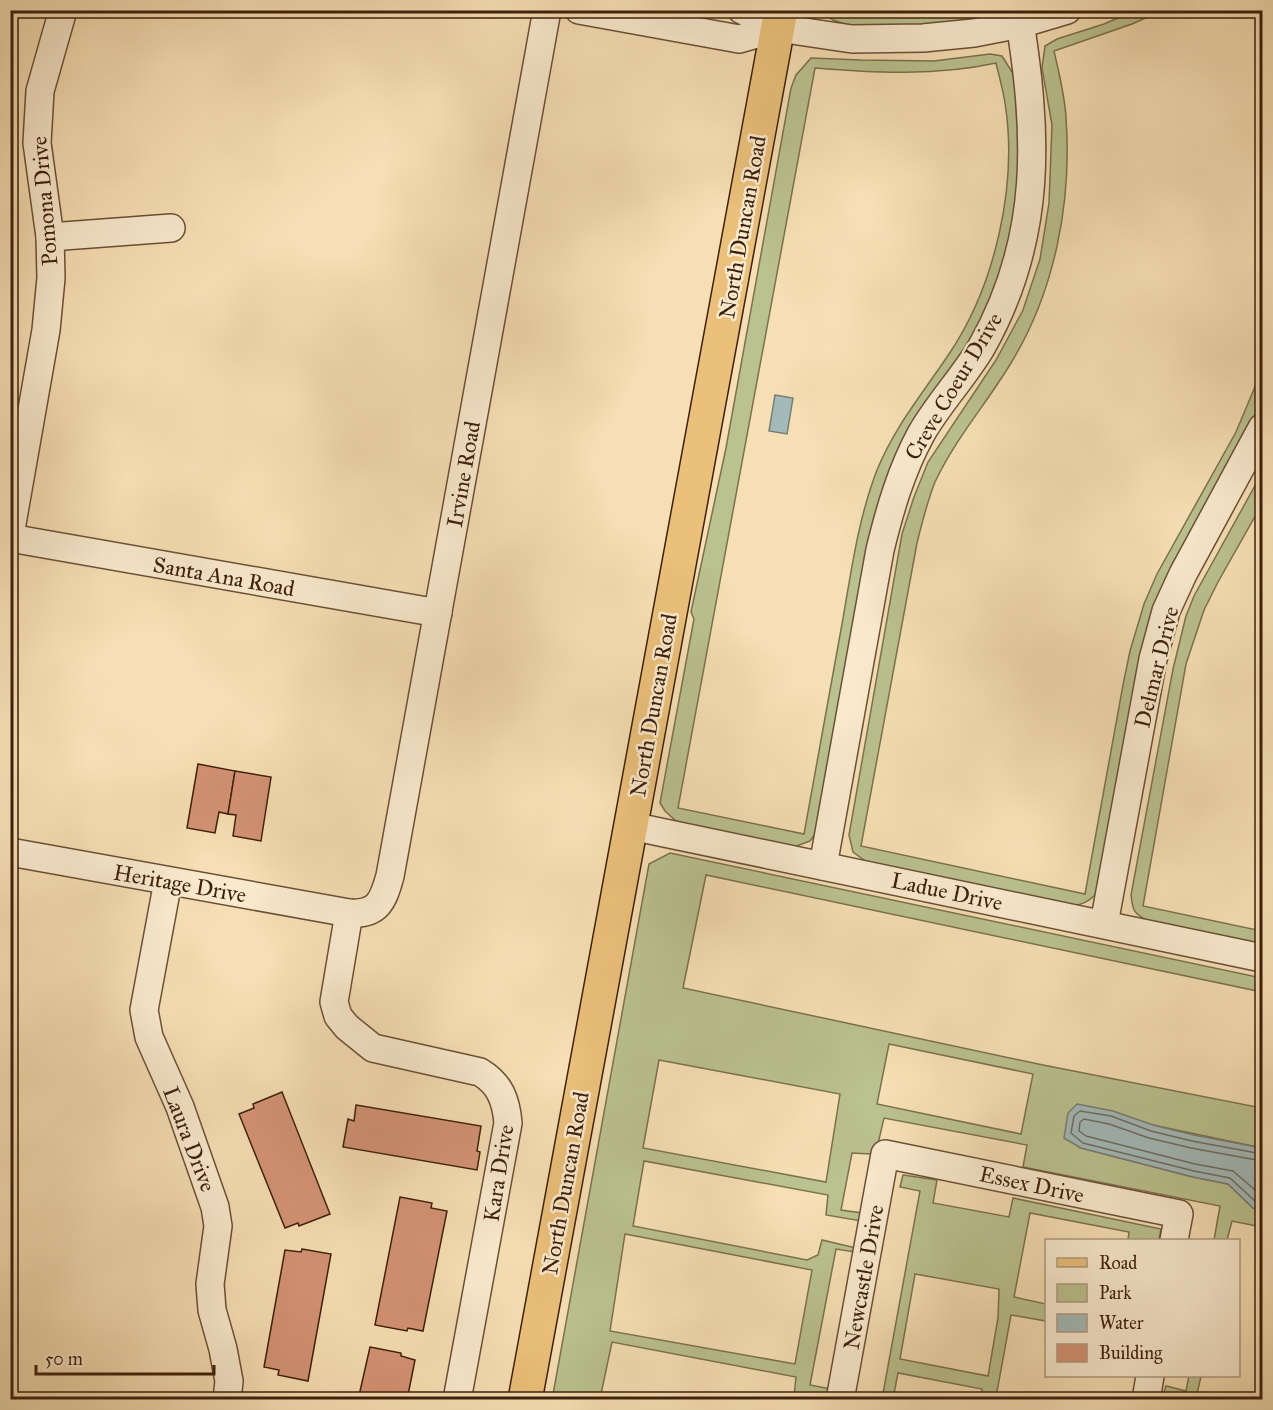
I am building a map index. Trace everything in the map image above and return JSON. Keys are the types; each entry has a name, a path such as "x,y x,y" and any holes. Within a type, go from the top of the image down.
{"main road":[{"name":"North Duncan Road","path":"525,1400 780,19"}],"street":[{"name":"Pomona Drive","path":"10,537 46,330 51,278 50,237 37,143 40,91 63,10"},
{"name":"Irvine Road","path":"349,913 366,913 376,907 385,893 547,10"},
{"path":"579,10 739,39 780,19"},
{"path":"742,10 852,39 900,39 974,33 1019,17 1068,10"},
{"name":"Creve Coeur Drive","path":"823,866 890,505 903,470 922,433 979,350 994,324 1011,283 1023,241 1032,183 1033,152 1029,83 1019,17"},
{"path":"50,237 171,228"},
{"name":"Delmar Drive","path":"1104,924 1153,659 1166,611 1183,574 1263,428"},
{"name":"Santa Ana Road","path":"10,537 438,613"},
{"name":"Ladue Drive","path":"631,826 1263,958"},
{"name":"Heritage Drive","path":"10,852 349,913"},
{"name":"Laura Drive","path":"168,881 144,1010 149,1036 180,1107 216,1207 218,1226 210,1284 212,1310 229,1381 227,1400"},
{"name":"Kara Drive","path":"349,913 334,1002 338,1016 346,1027 373,1048 480,1072 490,1078 502,1093 507,1107 508,1123 457,1400"},
{"name":"Essex Drive","path":"885,1154 1179,1214 1174,1239"},
{"name":"Newcastle Drive","path":"840,1400 885,1154"},
{"path":"1146,1400 1150,1377"}],"green space":[{"path":"935,10 996,11 987,17 965,22 922,25 848,25 833,20 820,11 878,14"},
{"path":"1134,11 1161,11 1132,24 1054,51 1062,84 1067,150 1063,213 1057,245 1039,306 1026,335 1002,378 943,466 930,497 917,543 861,846 1085,894 1123,685 1144,604 1157,574 1236,432 1262,370 1262,409 1256,423 1168,582 1100,890 1087,901 1070,906 871,865 853,852 849,835 902,534 914,497 928,462 996,360 1023,310 1040,259 1049,203 1052,125 1042,68 1045,46 1057,39 1104,24"},
{"path":"990,54 1002,56 1014,75 1024,156 1019,209 990,315 911,434 818,830 810,841 791,848 676,821 660,803 694,619 691,612 726,448 791,88 796,75 811,58 934,61","holes":["996,63 1005,103 1008,135 1005,201 999,234 979,298 965,327 892,439 870,489 856,546 804,834 678,808 815,68 928,72"]},
{"path":"1262,473 1262,504 1204,610 1186,664 1143,906 1262,931 1262,947 1148,921 1135,911 1131,895 1173,669 1186,616 1194,596"},
{"path":"670,853 1262,978 1262,992 706,875 683,988 1043,1065 1262,1108 1262,1148 1153,1125 1081,1148 1228,1184 1253,1208 1262,1210 1262,1227 1232,1221 1227,1239 1214,1239 1220,1206 1023,1167 1027,1145 884,1118 877,1148 871,1154 852,1153 841,1210 862,1213 861,1221 826,1215 828,1195 644,1161 633,1226 807,1260 818,1255 822,1240 856,1248 855,1252 836,1249 810,1385 831,1389 829,1399 794,1396 796,1377 612,1342 600,1399 552,1400 649,864","holes":["889,1044 1033,1074 1021,1134 877,1104","659,1060 840,1094 826,1182 643,1148","625,1234 812,1270 795,1364 610,1331"]},
{"path":"903,1175 937,1180 933,1203 1009,1217 1013,1198 1161,1229 1159,1239 1128,1239 1129,1232 1030,1213 1014,1297 1045,1304 1045,1321 1011,1315 996,1397 1006,1399 981,1399 982,1389 898,1373 893,1399 882,1399 920,1191 900,1187","holes":["915,1274 999,1289 998,1318 988,1376 900,1359"]},
{"path":"1189,1377 1201,1377 1196,1399 1162,1399 1166,1386 1186,1391"}],"water":[{"path":"775,395 793,398 787,434 769,431"},
{"path":"1077,1104 1113,1111 1153,1125 1194,1135 1262,1148 1262,1210 1253,1208 1228,1184 1081,1148 1064,1138 1068,1113"}],"building":[{"path":"198,764 235,771 228,814 219,812 215,833 187,828"},
{"path":"235,771 271,777 261,841 233,836 236,815 228,814"},
{"path":"282,1092 330,1214 299,1226 298,1223 285,1228 239,1114 254,1108 253,1104"},
{"path":"356,1105 481,1126 477,1170 343,1147 348,1119 354,1121"},
{"path":"400,1197 432,1203 431,1208 447,1211 423,1331 408,1328 407,1331 375,1325"},
{"path":"302,1249 331,1254 308,1381 278,1375 279,1370 264,1367 285,1250 301,1252"},
{"path":"370,1347 401,1353 401,1356 415,1360 407,1400 358,1400"}]}
